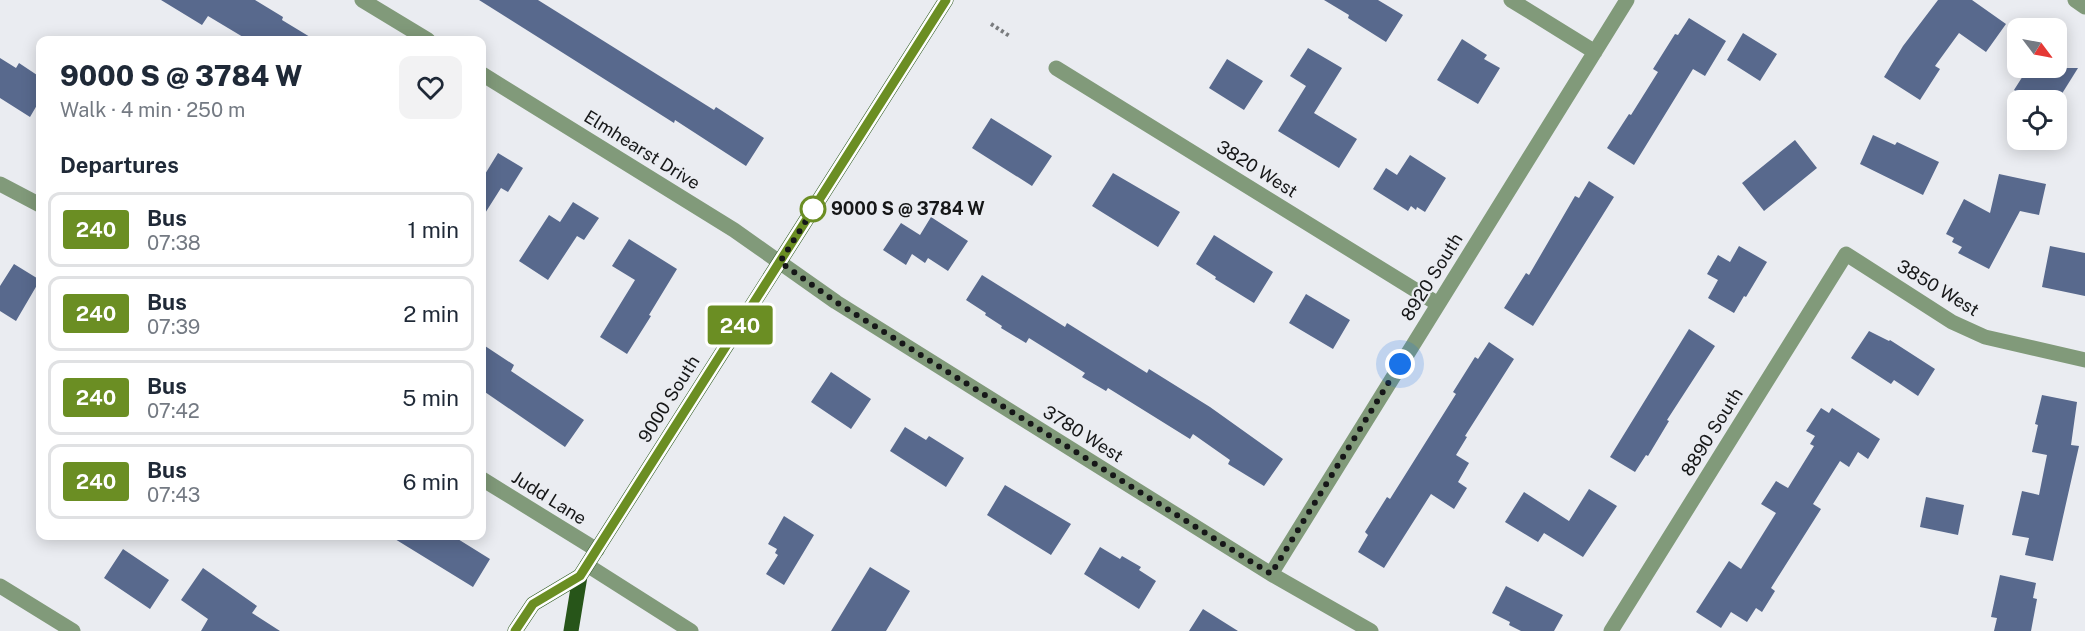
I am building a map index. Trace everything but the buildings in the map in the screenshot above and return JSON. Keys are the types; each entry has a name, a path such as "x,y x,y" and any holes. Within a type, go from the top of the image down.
{"main road":[{"name":"9000 South","path":"571,631 584,570 946,0"},
{"name":"9000 South","path":"515,631 533,604 584,570"}],"street":[{"path":"362,0 421,36"},
{"path":"1511,0 1595,52"},
{"name":"8920 South","path":"1271,574 1627,0"},
{"path":"2075,0 2085,7"},
{"name":"3820 West","path":"1056,69 1438,304"},
{"name":"Elmhearst Drive","path":"486,76 734,230 780,262"},
{"path":"0,184 36,203"},
{"name":"3850 West","path":"1846,254 1952,322 1985,337 2085,360"},
{"name":"8890 South","path":"1611,631 1846,254"},
{"name":"3780 West","path":"780,262 836,302 1271,574 1371,631"},
{"name":"Judd Lane","path":"486,481 597,550"},
{"path":"584,570 688,630"},
{"path":"0,586 73,631"}],"path":[{"path":"991,24 1011,37"}],"bus line":[{"name":"240","path":"515,631 533,604 580,576 946,0"}],"place":[{"name":"9000 S @ 3784 W","path":"813,209"}],"route":[{"path":"813,209 818,202 780,262 836,302 1271,574 1400,364"}]}
